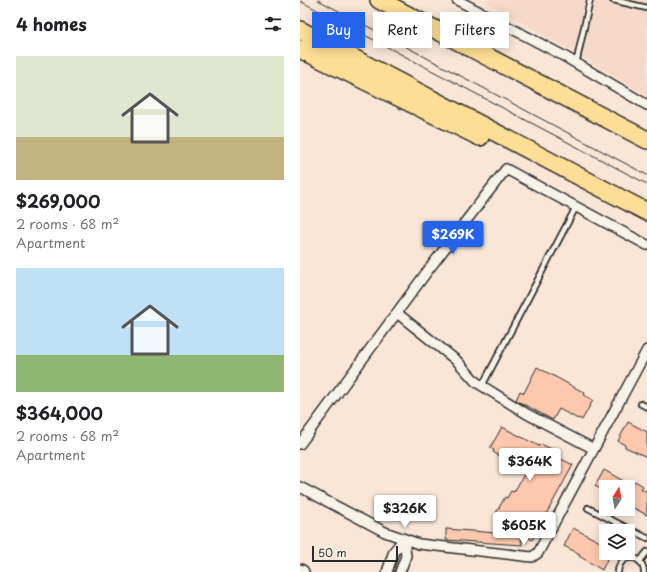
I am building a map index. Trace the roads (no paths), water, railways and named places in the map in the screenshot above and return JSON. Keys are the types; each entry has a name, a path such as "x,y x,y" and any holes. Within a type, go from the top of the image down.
{"highway":[{"path":"379,0 647,140"},
{"path":"300,30 647,212"},
{"path":"300,49 500,146 538,154"}],"street":[{"path":"457,0 576,64 647,105"},
{"path":"300,444 506,169 647,245"},
{"path":"397,313 457,361 476,382 527,414 594,449"},
{"path":"300,487 385,532 419,544 532,557 538,553 647,350"},
{"path":"387,572 394,551 404,539"},
{"path":"400,572 406,556 404,539"}],"lane":[{"path":"576,64 590,0"},
{"path":"613,0 647,8"},
{"path":"482,386 576,207"},
{"path":"641,404 647,407"},
{"path":"588,508 647,538"},
{"path":"640,561 647,552"},
{"path":"618,572 620,564 627,558 640,561 644,568 644,572"}],"tram line":[{"path":"318,0 647,175"},
{"path":"300,1 647,184"}]}
